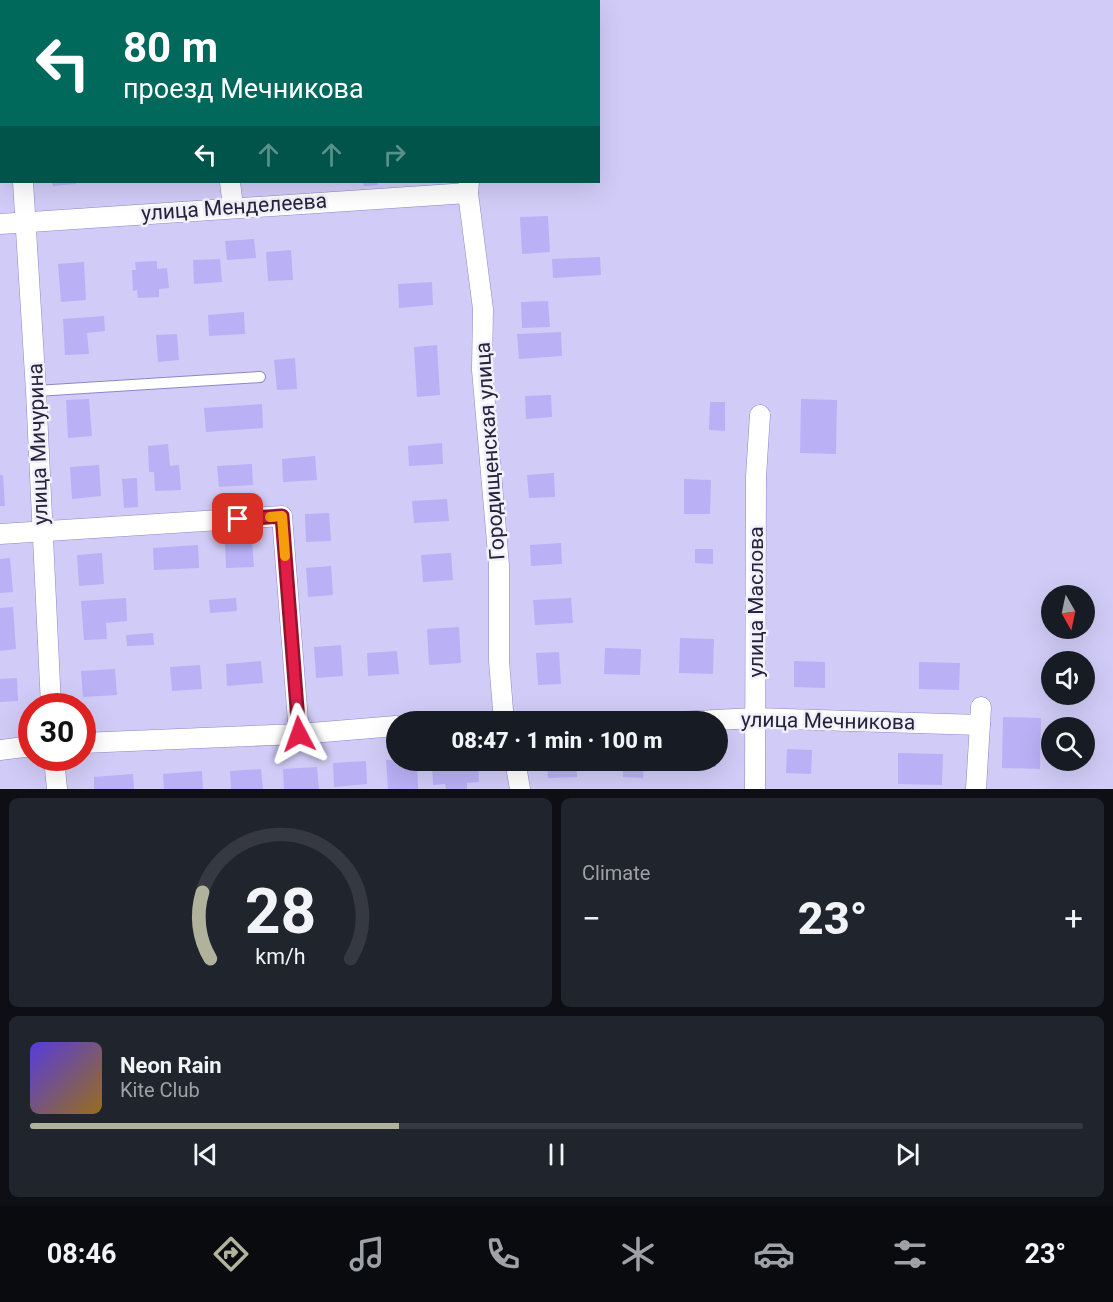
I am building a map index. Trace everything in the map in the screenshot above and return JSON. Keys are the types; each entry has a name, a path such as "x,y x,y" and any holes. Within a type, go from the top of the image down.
{"street":[{"name":"улица Мичурина","path":"23,183 36,391 50,693"},
{"path":"230,183 233,207"},
{"name":"улица Менделеева","path":"0,224 468,187"},
{"name":"Городищенская улица","path":"468,187 483,309 482,370 498,565 499,661 503,711"},
{"name":"улица Маслова","path":"755,789 756,476 760,415"},
{"path":"0,534 282,516 299,734"},
{"name":"улица Мечникова","path":"728,719 980,716 976,789"},
{"path":"96,742 299,734 386,727"},
{"path":"0,750 18,748"},
{"path":"55,771 57,789"},
{"path":"517,771 520,789"}],"lane":[{"path":"36,391 260,377"}],"building":[{"path":"52,183 76,183 76,184 53,186"},
{"path":"363,183 378,183 378,185 364,186"},
{"path":"548,216 550,252 522,254 520,217"},
{"path":"254,239 256,258 227,260 225,241"},
{"path":"291,250 293,280 268,281 266,252"},
{"path":"600,257 601,275 553,278 552,259"},
{"path":"220,259 222,282 194,284 193,260"},
{"path":"157,261 157,269 167,268 169,288 159,289 159,297 138,298 137,290 133,291 132,270 136,270 135,262"},
{"path":"84,262 86,300 61,302 58,264"},
{"path":"432,282 433,305 399,308 398,284"},
{"path":"548,301 550,327 522,328 521,302"},
{"path":"244,312 245,334 209,336 208,315"},
{"path":"104,316 105,331 87,333 89,354 65,355 63,319"},
{"path":"561,332 562,356 519,359 517,334"},
{"path":"177,334 179,360 158,362 156,335"},
{"path":"437,345 440,395 417,397 414,347"},
{"path":"295,358 297,389 277,390 274,360"},
{"path":"551,395 552,417 526,419 525,396"},
{"path":"89,399 92,436 68,438 66,400"},
{"path":"801,399 837,400 836,454 800,453"},
{"path":"710,402 725,402 725,431 709,430"},
{"path":"262,404 263,428 206,432 204,408"},
{"path":"442,443 443,464 409,466 408,446"},
{"path":"168,444 170,466 179,465 181,490 155,491 154,472 149,472 148,446"},
{"path":"315,456 317,480 283,482 282,459"},
{"path":"252,464 253,485 219,487 217,466"},
{"path":"99,465 101,496 72,499 70,467"},
{"path":"554,473 555,497 529,498 527,475"},
{"path":"0,475 3,475 5,506 0,506"},
{"path":"137,478 138,507 124,508 122,479"},
{"path":"684,479 711,480 710,514 684,514"},
{"path":"447,499 449,521 414,523 412,501"},
{"path":"329,513 331,541 306,542 305,514"},
{"path":"252,541 254,567 226,568 225,543"},
{"path":"561,543 562,564 531,566 530,545"},
{"path":"198,545 199,568 154,570 153,548"},
{"path":"695,549 713,549 713,564 695,563"},
{"path":"102,553 104,584 79,586 77,555"},
{"path":"451,553 453,580 423,582 421,555"},
{"path":"10,558 13,592 0,593 0,559"},
{"path":"331,566 333,595 308,597 306,568"},
{"path":"126,598 127,621 106,623 107,639 84,640 81,601"},
{"path":"236,598 237,611 210,613 209,600"},
{"path":"571,598 573,623 535,625 533,600"},
{"path":"13,607 16,649 0,651 0,608"},
{"path":"459,627 461,663 429,665 427,629"},
{"path":"153,633 154,645 127,646 126,635"},
{"path":"680,638 714,639 713,674 679,673"},
{"path":"341,645 343,676 316,678 314,647"},
{"path":"605,648 641,649 640,675 604,674"},
{"path":"397,651 399,674 368,676 367,653"},
{"path":"559,652 561,684 538,685 536,653"},
{"path":"261,661 263,683 227,686 226,664"},
{"path":"794,661 825,662 825,688 794,687"},
{"path":"919,662 960,663 959,690 919,689"},
{"path":"200,665 202,689 172,691 170,667"},
{"path":"115,669 117,695 96,696 96,693 83,693 81,671"},
{"path":"17,678 18,701 0,702 0,679"},
{"path":"1003,717 1041,718 1040,769 1002,768"},
{"path":"787,749 812,750 811,774 786,773"},
{"path":"898,753 943,754 942,785 898,784"},
{"path":"366,761 367,784 334,787 333,763"},
{"path":"317,767 319,789 284,789 283,769"},
{"path":"261,769 263,789 231,789 230,771"},
{"path":"202,771 203,789 164,789 163,774"},
{"path":"387,771 417,771 418,789 388,789"},
{"path":"432,771 478,771 479,782 467,783 467,789 446,789 445,784 433,785"},
{"path":"548,771 577,771 577,777 548,778"},
{"path":"623,771 643,771 643,778 623,777"},
{"path":"133,774 134,789 94,789 94,777"}],"slow traffic":[{"path":"270,517 282,516 285,556"}],"route":[{"path":"238,519 282,516 299,734"}]}
